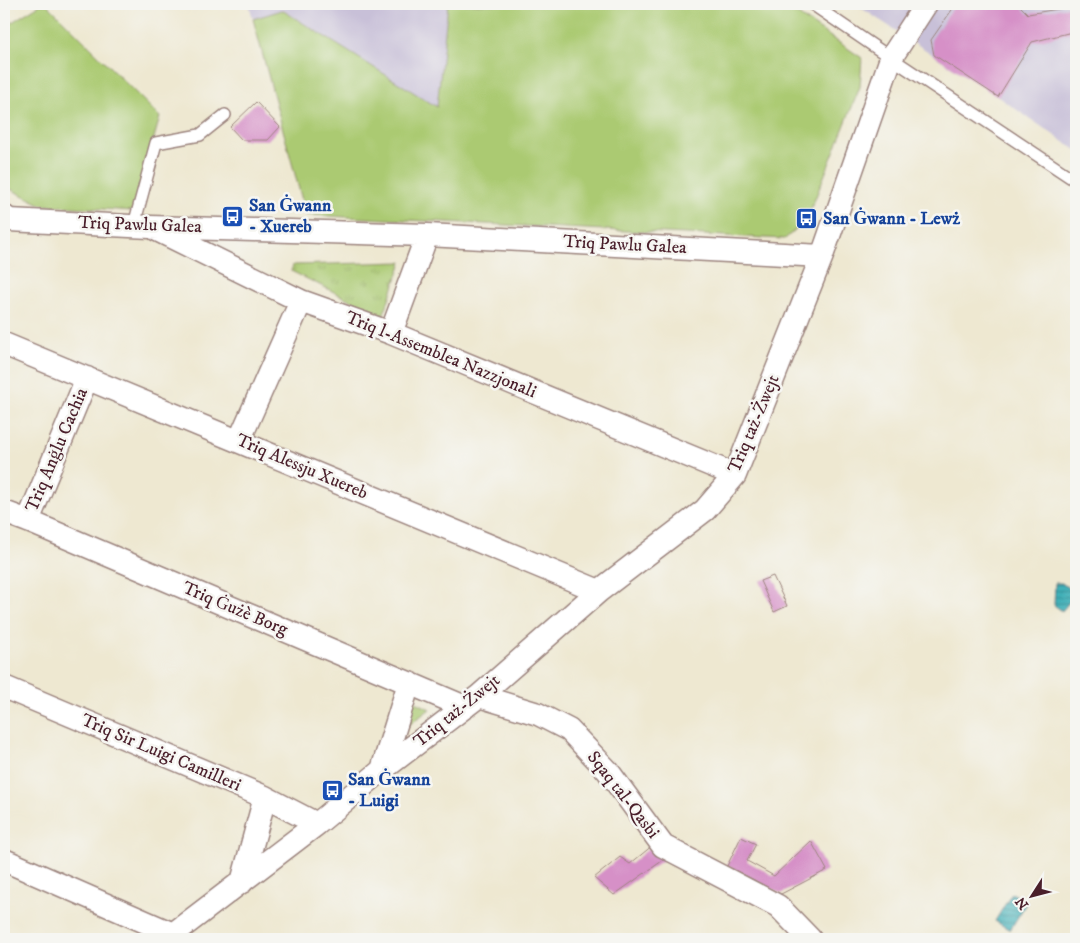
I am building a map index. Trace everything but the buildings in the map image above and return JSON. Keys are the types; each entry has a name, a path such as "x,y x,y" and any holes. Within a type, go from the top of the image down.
{"street":[{"name":"Triq taż-Żwejt","path":"171,937 472,701 599,591 705,510 736,475 822,256 891,58 926,4"},
{"name":"Triq Pawlu Galea","path":"5,220 427,235 822,256"},
{"name":"Triq l-Assemblea Nazzjonali","path":"142,226 301,301 391,333 736,475"},
{"path":"391,333 427,235"},
{"path":"239,441 301,301"},
{"name":"Triq Alessju Xuereb","path":"4,344 599,591"},
{"name":"Triq Anġlu Cachia","path":"28,521 87,378"},
{"name":"Triq Ġużè Borg","path":"4,512 410,683 472,701"},
{"name":"Triq taż-Żwejt","path":"382,770 410,683"},
{"name":"Triq Sir Luigi Camilleri","path":"4,687 265,797 317,824"},
{"name":"Sqaq tal-Qasbi","path":"472,701 538,714 568,730 608,771 663,846 778,906 810,939"},
{"path":"242,882 265,797"},
{"path":"4,860 171,937"}],"lane":[{"path":"812,4 1076,181"},
{"path":"142,226 156,143 200,136 225,115"}],"shaded area":[{"path":"249,4 448,4 437,108 283,10 253,19"},
{"path":"855,4 1076,4 1076,150 998,97"}],"green space":[{"path":"41,4 47,4 160,117 133,211 42,205 4,186 4,27"},
{"path":"448,4 782,4 862,58 860,87 807,219 785,239 306,215 253,19 282,10 437,107"},
{"path":"402,262 383,316 291,271 293,265"},
{"path":"414,701 430,709 401,731"}],"water":[{"path":"1055,583 1062,583 1076,594 1062,611 1054,605"},
{"path":"1012,893 1027,902 1010,930 995,921"}],"place":[{"name":"San Ġwann - Xuereb","path":"233,216"},
{"name":"San Ġwann - Lewż","path":"807,219"},
{"name":"San Ġwann - Luigi","path":"332,790"}]}
